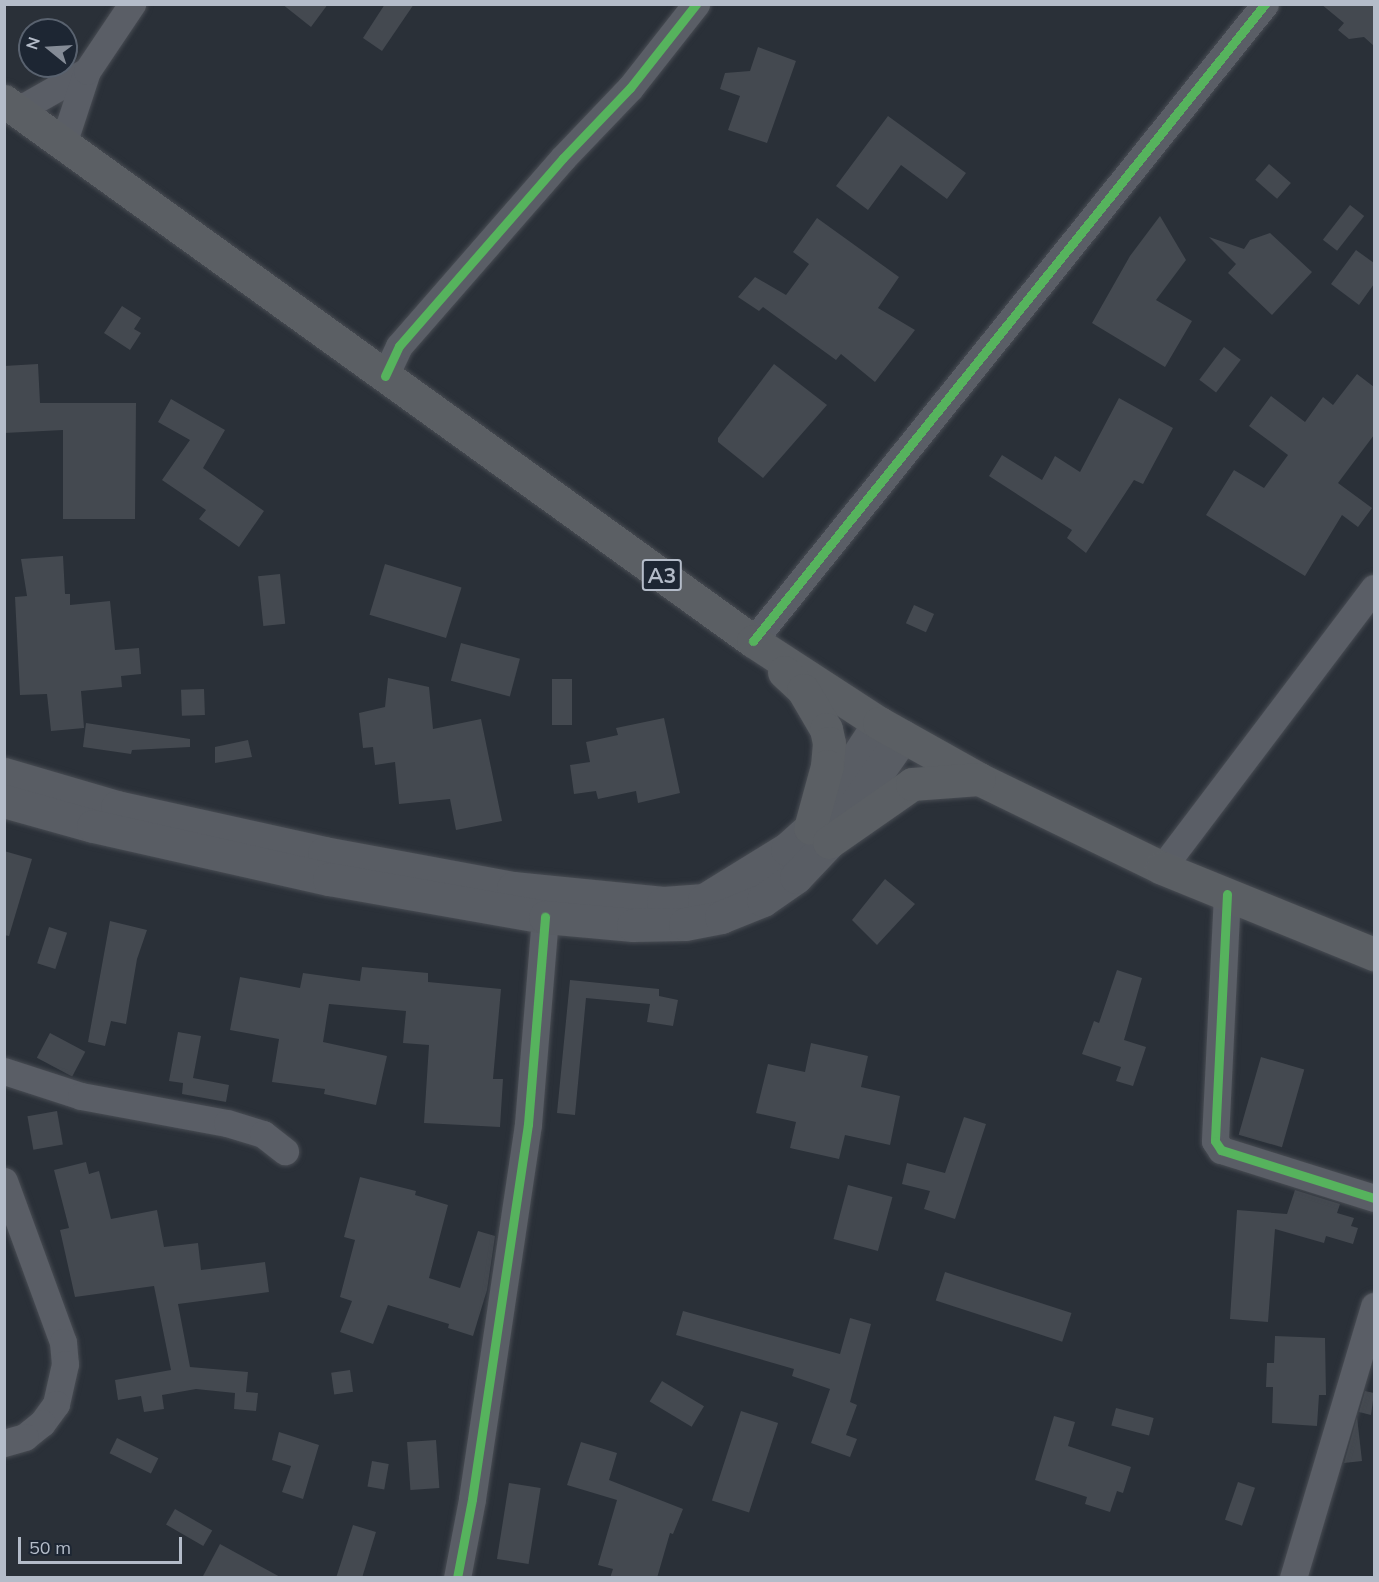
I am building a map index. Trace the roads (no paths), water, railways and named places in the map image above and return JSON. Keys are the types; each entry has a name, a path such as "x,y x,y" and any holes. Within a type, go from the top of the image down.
{"highway":[{"name":"A3","path":"11,105 753,641 891,730 979,778 1162,868 1374,954"},
{"path":"753,641 803,690 826,729 827,766 819,835"},
{"path":"819,835 912,784 979,778"}],"main road":[{"path":"4,801 93,826 329,879 545,917 633,925 685,924 721,918 763,900 796,878 819,835 891,730"},
{"path":"4,774 117,807 324,853 513,888 663,903 704,900 787,849 819,835"}],"street":[{"path":"63,144 87,71 132,4"},
{"path":"385,376 399,346 563,158 630,88 696,4"},
{"path":"753,641 1264,4"},
{"path":"11,105 87,71"},
{"path":"1162,868 1374,588"},
{"path":"1227,894 1215,1141 1221,1150 1374,1198"},
{"path":"458,1577 472,1499 528,1125 545,917"},
{"path":"4,1071 81,1096 236,1126 263,1134 285,1151"},
{"path":"4,1181 63,1342 66,1364 56,1404 42,1423 25,1437 4,1443"},
{"path":"1293,1578 1374,1306"}]}
